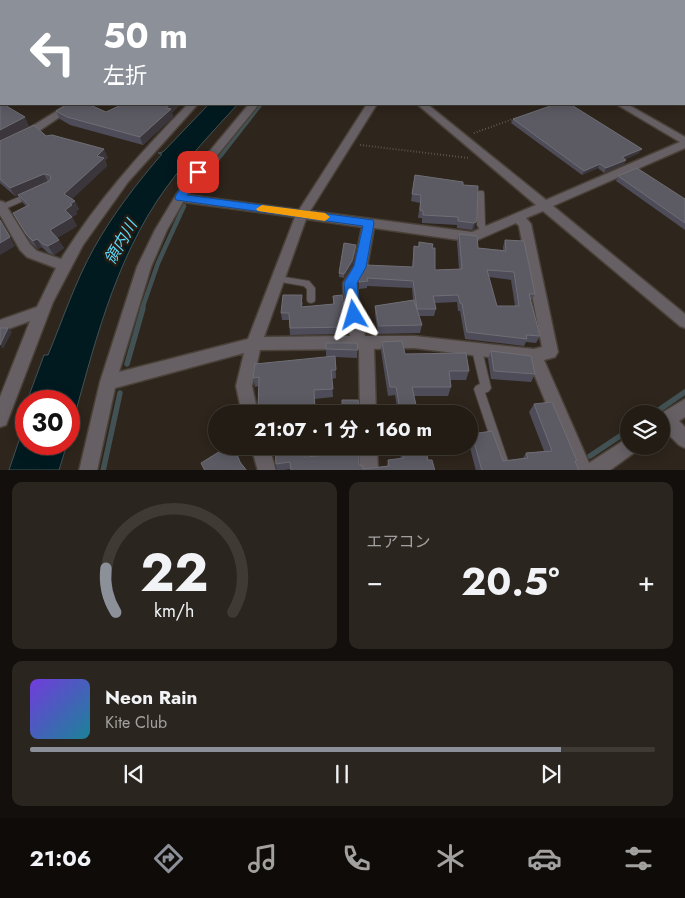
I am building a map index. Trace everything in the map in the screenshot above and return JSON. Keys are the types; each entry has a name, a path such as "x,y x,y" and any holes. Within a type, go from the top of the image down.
{"street":[{"path":"0,147 35,129 66,105"},
{"path":"0,419 41,311 64,265 105,202 127,174 192,105"},
{"path":"88,470 108,382 144,267 161,230 180,198 198,172 253,105"},
{"path":"248,405 244,386 254,344 302,214 371,105"},
{"path":"423,105 685,322"},
{"path":"623,105 685,143"},
{"path":"180,198 473,237 685,143"},
{"path":"1,206 25,246 32,254 64,265"},
{"path":"108,382 254,344 414,342 534,356 550,352 525,224 517,217"},
{"path":"367,405 362,343 351,301 350,283 360,267 369,223"},
{"path":"0,326 41,311"},
{"path":"534,356 583,470"},
{"path":"670,418 685,407"},
{"path":"670,427 685,439"},
{"path":"593,470 620,452"},
{"path":"263,455 267,470"},
{"path":"368,455 369,470"}],"lane":[{"path":"1,206 34,193"},
{"path":"481,193 481,226 486,231"},
{"path":"278,279 306,283 311,288 311,300"},
{"path":"477,350 486,388 479,389 502,461"}],"path":[{"path":"462,137 523,116"},
{"path":"346,143 490,160"}],"water":[{"name":"領内川","path":"208,105 237,105 200,145 174,177 148,216 118,276 96,339 80,396 80,390 31,390 44,355 48,355 81,274 94,248 117,211 162,154 158,153 163,152"},
{"path":"15,452 15,455 64,455 59,470 9,470"}],"building":[{"path":"0,105 5,105 25,117 0,130"},
{"path":"66,105 90,105 106,112 121,105 170,105 166,108 171,109 140,137 67,117 56,111"},
{"path":"553,105 572,105 642,149 622,157 626,160 606,168 600,164 584,171 513,119"},
{"path":"34,125 46,136 52,135 104,149 97,156 104,158 64,194 75,201 65,210 72,217 50,230 59,240 48,246 37,239 33,241 26,234 13,213 29,205 18,195 49,181 50,175 44,174 10,188 0,179 0,141"},
{"path":"637,168 685,199 685,223 618,176"},
{"path":"415,175 463,182 463,185 478,186 476,222 458,221 458,217 423,215 423,211 420,210 421,195 412,194"},
{"path":"0,220 10,237 0,243"},
{"path":"459,234 477,236 478,248 506,251 505,240 524,241 535,294 529,294 540,336 526,335 527,339 467,332 462,304 458,295 433,296 436,309 417,309 413,281 367,278 368,281 359,282 359,276 366,265 413,267 414,246 419,247 419,242 433,244 432,248 435,248 435,270 462,269","holes":["487,270 514,272 519,306 497,306"]},
{"path":"344,243 356,245 352,261 344,274 339,273"},
{"path":"283,295 302,295 301,307 334,304 333,296 342,295 348,327 290,328 289,313 281,313"},
{"path":"414,300 422,325 379,326 375,306"},
{"path":"0,328 8,328 0,345"},
{"path":"402,341 405,354 466,353 469,371 449,371 451,387 412,387 416,405 399,405 396,387 390,387 382,342"},
{"path":"326,343 357,343 358,350 326,349"},
{"path":"491,351 531,356 535,374 494,371"},
{"path":"335,356 336,370 331,370 333,389 314,390 315,405 258,405 259,377 253,378 255,364"},
{"path":"342,400 358,400 359,405 342,405"},
{"path":"552,402 577,461 575,461 579,470 482,470 478,455 478,433 492,431 503,461 528,458 526,453 552,451 534,404"},
{"path":"214,455 237,455 246,470 204,470 201,463"},
{"path":"276,455 305,455 305,457 358,455 359,465 363,466 363,469 389,466 388,460 404,458 404,455 427,455 428,460 432,460 435,470 291,470 290,462 276,464"}],"waterway":[{"path":"201,181 260,105"},
{"path":"195,189 202,180"},
{"path":"142,309 158,263 184,206"},
{"path":"127,364 143,308"},
{"path":"666,405 685,392"},
{"path":"103,470 120,393"},
{"path":"590,456 620,436"}],"slow traffic":[{"path":"262,209 325,217"}],"route":[{"path":"198,172 180,198 369,223 360,267 350,283 354,315"}]}
